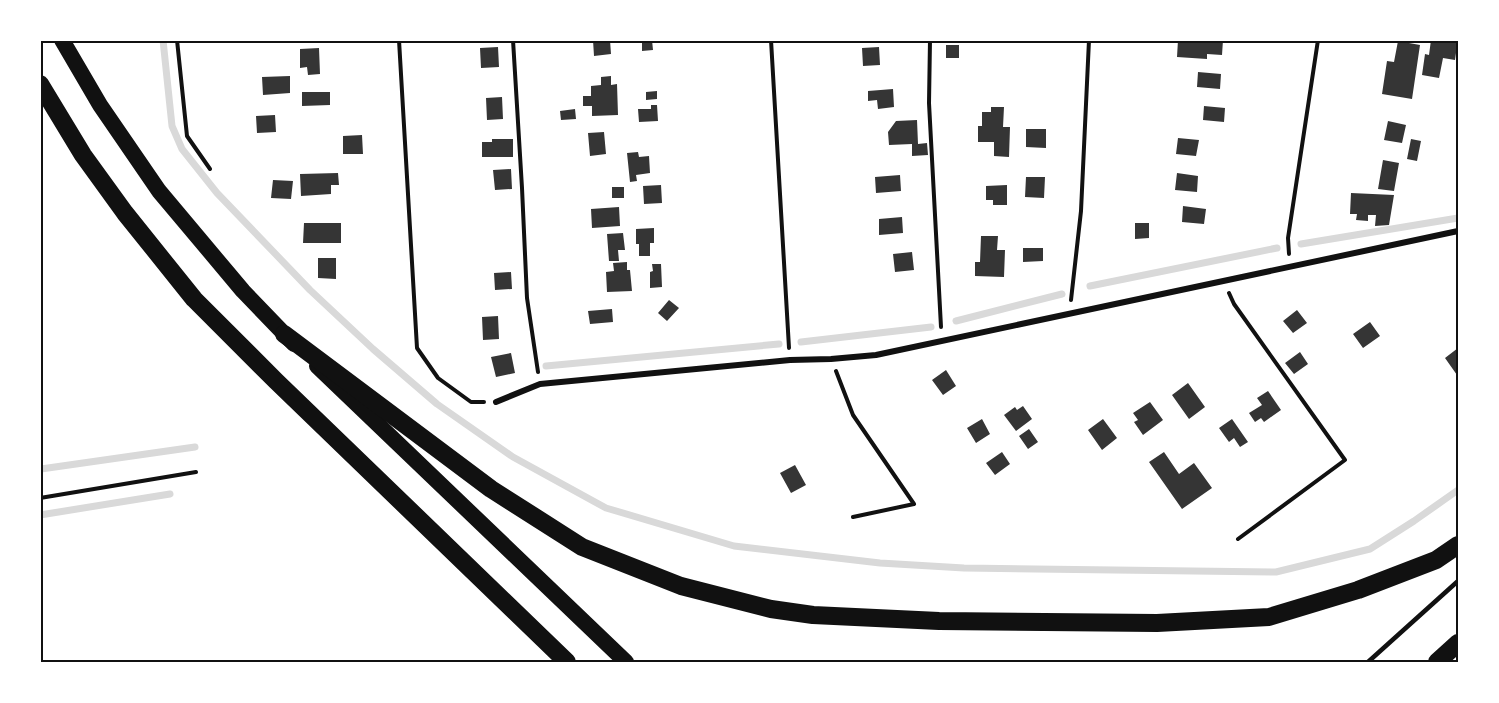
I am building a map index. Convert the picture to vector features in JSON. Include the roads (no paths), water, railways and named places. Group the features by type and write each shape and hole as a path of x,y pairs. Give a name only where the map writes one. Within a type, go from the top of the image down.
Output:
{"highway":[{"path":"62,40 100,105 159,190 243,291 367,416 626,663"},
{"path":"41,85 83,155 125,213 194,299 567,663"},
{"path":"284,334 491,489 582,547 681,586 771,609 813,615 974,621 1157,622 1269,617 1358,590 1436,560 1458,545"},
{"path":"1437,663 1458,643"}],"street":[{"path":"496,402 540,384 790,360 876,355 1458,231"}],"lane":[{"path":"1368,663 1458,580"}],"waterway":[{"path":"163,40 172,126 182,149 217,193 310,290 373,349 437,404 513,457 606,508 734,546 880,563 964,568 1276,572 1370,549 1458,490"},
{"path":"1301,244 1458,218"},
{"path":"1090,286 1277,248"},
{"path":"956,321 1062,294"},
{"path":"801,342 931,327"},
{"path":"546,366 779,344"},
{"path":"41,469 195,447"},
{"path":"40,515 170,494"}]}
